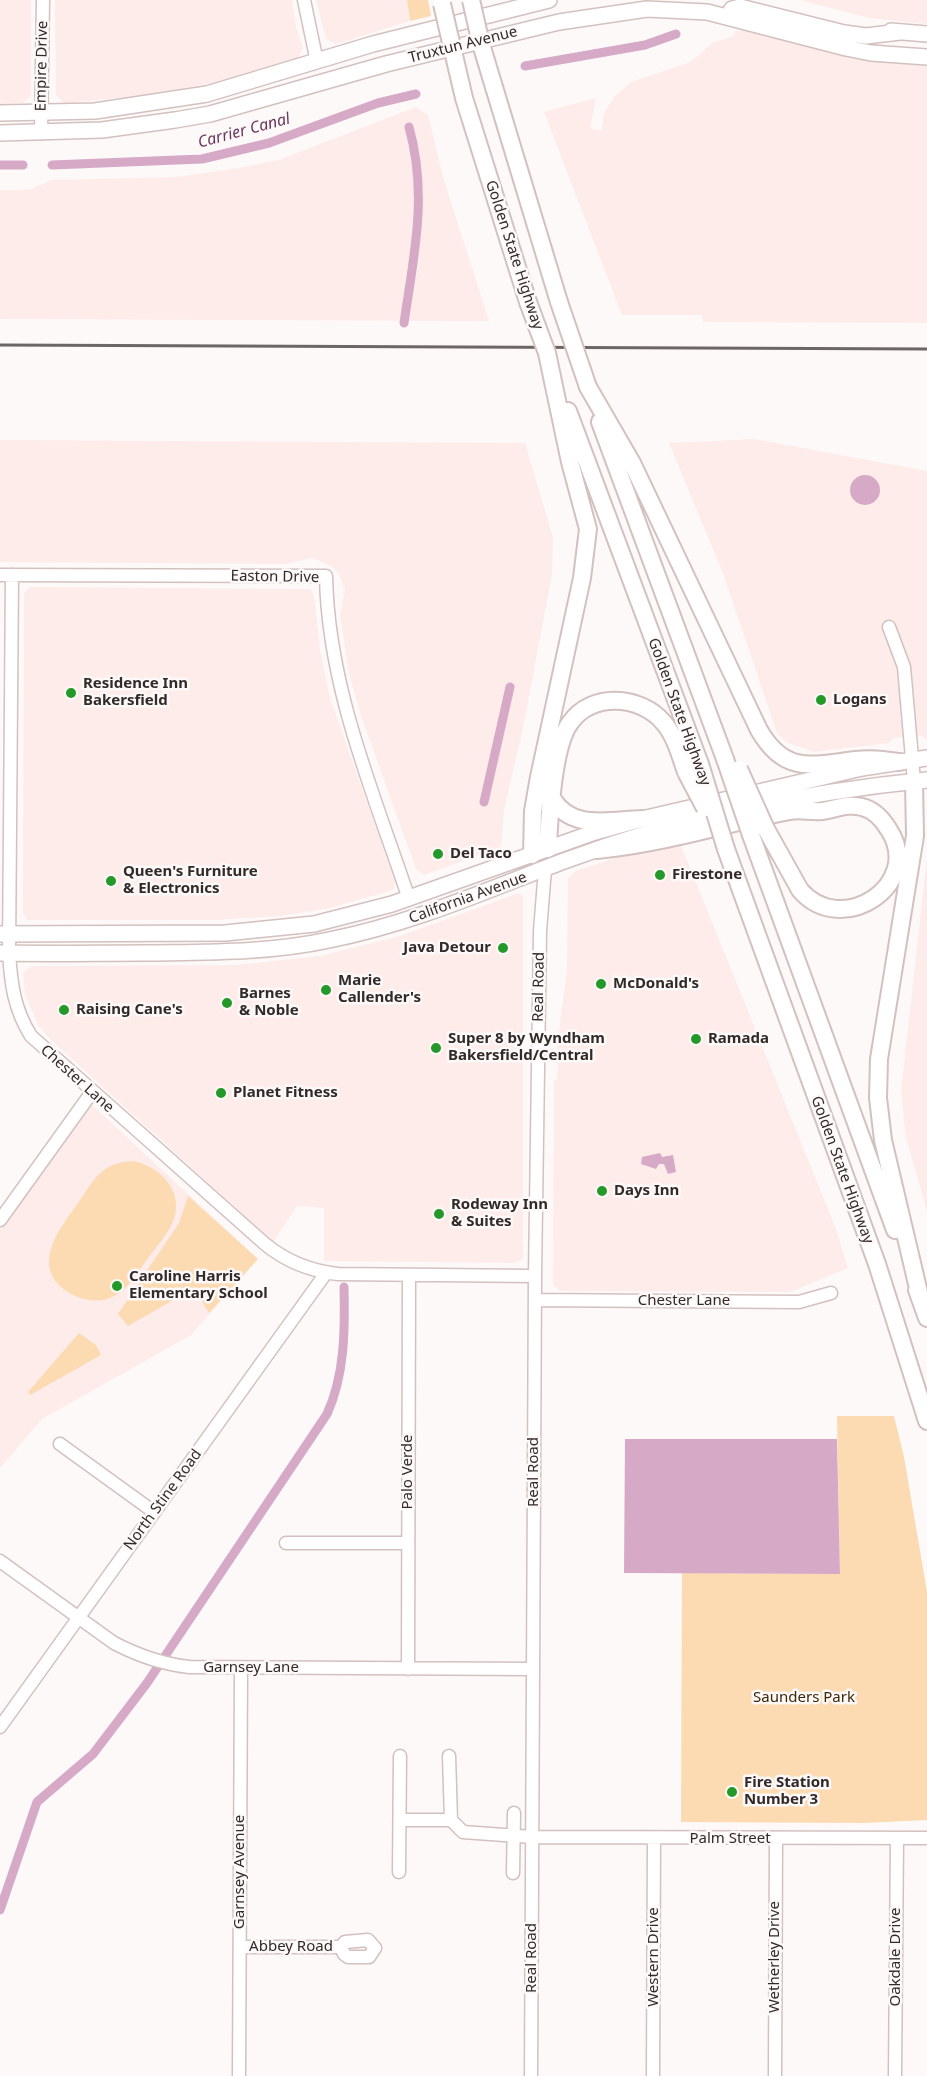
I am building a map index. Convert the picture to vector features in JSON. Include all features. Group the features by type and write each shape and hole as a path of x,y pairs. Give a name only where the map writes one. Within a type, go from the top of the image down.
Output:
{"highway":[{"name":"Golden State Highway","path":"471,0 481,44 559,302 613,463 706,705 759,832 927,1318"},
{"name":"Golden State Highway","path":"441,2 464,98 528,302 547,353 578,462 693,768 726,849 877,1264 927,1421"},
{"path":"588,387 632,463 759,729 772,749 784,758 808,766 870,759 904,761"},
{"path":"532,855 533,811 539,777 586,549 588,529 578,462"},
{"path":"548,849 552,798 559,755 569,723 588,708 609,701 632,702 656,714 693,768"},
{"path":"920,780 915,836 879,1059 878,1098 883,1140 921,1301"},
{"path":"552,798 559,810 576,820 642,819"},
{"path":"597,850 662,841 792,811 824,811 855,806 877,814 892,835 896,868 885,889 859,907 838,909 817,904 807,898 759,832"}],"main road":[{"name":"Truxtun Avenue","path":"0,113 95,111 170,102 246,84 421,31 549,0"},
{"path":"759,0 844,23 927,34"},
{"path":"728,16 732,9 740,7 844,33 866,36 900,32"},
{"name":"Truxtun Avenue","path":"0,133 40,133 133,126 210,114 386,64 559,22 646,9 675,9 728,16 846,48 871,53 927,57"},
{"path":"210,114 236,97 308,74 314,70 316,62"},
{"name":"California Avenue","path":"5,934 258,932 332,920 409,899 548,849 642,819 904,761 927,758"},
{"name":"California Avenue","path":"5,953 185,953 271,949 329,940 410,919 597,850 715,816 880,785 920,780"},
{"path":"792,811 860,795 880,785"},
{"path":"545,869 548,849"},
{"path":"532,855 545,869"},
{"path":"329,940 348,927 402,910 409,899"},
{"path":"271,949 278,940 323,929 332,920"},
{"path":"185,953 189,944 245,940 258,932"}],"street":[{"name":"Empire Drive","path":"40,133 43,0"},
{"path":"304,0 316,62"},
{"name":"Easton Drive","path":"6,575 326,576 328,622 339,683 409,899"},
{"name":"Chester Lane","path":"6,575 5,953 13,994 23,1024 41,1048 271,1249 293,1263 326,1273 535,1276"},
{"path":"889,627 904,667 904,761 920,780"},
{"name":"Real Road","path":"531,2076 535,1276 540,922 545,869"},
{"path":"0,1220 92,1092"},
{"name":"North Stine Road","path":"1,1724 326,1273"},
{"name":"Palo Verde","path":"408,1669 410,1275"},
{"name":"Chester Lane","path":"535,1300 799,1302 831,1293"},
{"path":"60,1444 154,1512"},
{"path":"286,1543 408,1543"},
{"name":"Garnsey Lane","path":"0,1561 114,1643 150,1660 169,1665 241,1668 533,1669"},
{"name":"Garnsey Avenue","path":"239,2076 241,1668"},
{"path":"399,1872 400,1756"},
{"path":"400,1820 451,1820 449,1756"},
{"path":"513,1873 514,1813"},
{"name":"Palm Street","path":"451,1820 463,1832 532,1837 927,1838"},
{"name":"Western Drive","path":"653,2076 654,1838"},
{"name":"Oakdale Drive","path":"895,2076 897,1838"},
{"name":"Wetherley Drive","path":"775,2076 776,1839"},
{"name":"Abbey Road","path":"240,1947 341,1947"}],"shaded area":[{"path":"0,0 31,0 31,95 23,103 0,104"},
{"path":"55,0 292,0 296,27 303,48 298,58 218,82 139,96 64,103 56,95"},
{"path":"316,0 407,0 410,21 336,44 326,39"},
{"path":"800,0 927,0 927,24 870,18"},
{"path":"735,31 751,31 852,58 927,66 927,323 703,322 702,315 622,315 544,112 596,98 590,129 602,130 604,113 615,96 631,82 691,62 712,43 734,36"},
{"path":"416,107 428,115 443,177 489,321 0,319 0,190 28,190 52,180 176,177 239,168 279,160"},
{"path":"754,439 927,471 927,740 920,735 893,738 889,743 814,752 786,742 777,733 723,573 669,443"},
{"path":"0,440 525,443 553,538 552,574 523,728 504,810 501,847 424,875 416,869 361,716 349,673 340,615 345,590 339,574 331,566 312,558 285,564 0,562"},
{"path":"865,475 876,479 880,490 876,501 865,505 854,501 850,490 854,479"},
{"path":"32,587 310,589 314,595 320,651 330,698 395,882 393,890 330,908 280,916 214,920 27,920 23,913 24,595 27,589"},
{"path":"680,843 836,1229 848,1268 791,1292 560,1291 553,1284 554,1081 557,1078 558,1065 555,1062 567,970 568,878 576,871 618,857"},
{"path":"927,858 927,1211 906,1138 901,1090"},
{"path":"519,893 523,896 523,1258 515,1263 324,1261 324,1208 297,1206 273,1242 49,1038 38,1025 25,994 23,973 31,966 236,965 320,956 400,936"},
{"name":"Caroline Harris Elementary School","path":"90,1103 258,1259 191,1335 42,1419 0,1468 0,1229"},
{"path":"660,1153 662,1157 673,1155 676,1172 668,1174 664,1164 659,1164 656,1169 641,1164 642,1157"},
{"path":"625,1439 837,1439 840,1574 624,1573"}],"green space":[{"path":"407,0 428,0 431,16 410,21"},
{"path":"133,1161 153,1169 169,1183 176,1202 176,1213 172,1224 135,1277 122,1291 103,1300 87,1300 73,1295 59,1285 52,1274 49,1262 56,1238 98,1175 113,1165"},
{"path":"188,1196 258,1259 209,1313 194,1288 128,1326 118,1314 179,1223"},
{"path":"79,1333 96,1345 101,1355 30,1395 28,1392"},
{"name":"Saunders Park","path":"837,1416 894,1416 904,1457 927,1592 927,1820 864,1823 681,1822 682,1573 840,1574"}],"waterway":[{"name":"Carrier Canal","path":"525,66 645,45 676,34"},
{"name":"Carrier Canal","path":"52,165 202,159 269,143 378,103 416,94"},
{"path":"404,323 415,249 418,201 415,152 409,127"},
{"name":"Carrier Canal","path":"0,165 23,165"},
{"path":"484,802 510,687"},
{"path":"0,1910 37,1802 93,1754 147,1683 327,1414 341,1368 344,1287"}],"railway":[{"path":"0,345 927,349"}],"place":[{"name":"Residence Inn Bakersfield","path":"71,693"},
{"name":"Logans","path":"821,700"},
{"name":"Del Taco","path":"438,854"},
{"name":"Firestone","path":"660,875"},
{"name":"Queen's Furniture & Electronics","path":"111,881"},
{"name":"Java Detour","path":"503,948"},
{"name":"McDonald's","path":"601,984"},
{"name":"Marie Callender's","path":"326,990"},
{"name":"Barnes & Noble","path":"227,1003"},
{"name":"Raising Cane's","path":"64,1010"},
{"name":"Ramada","path":"696,1039"},
{"name":"Super 8 by Wyndham Bakersfield/Central","path":"436,1048"},
{"name":"Planet Fitness","path":"221,1093"},
{"name":"Days Inn","path":"602,1191"},
{"name":"Rodeway Inn & Suites","path":"439,1214"},
{"name":"Caroline Harris Elementary School","path":"117,1286"},
{"name":"Fire Station Number 3","path":"732,1792"}]}
